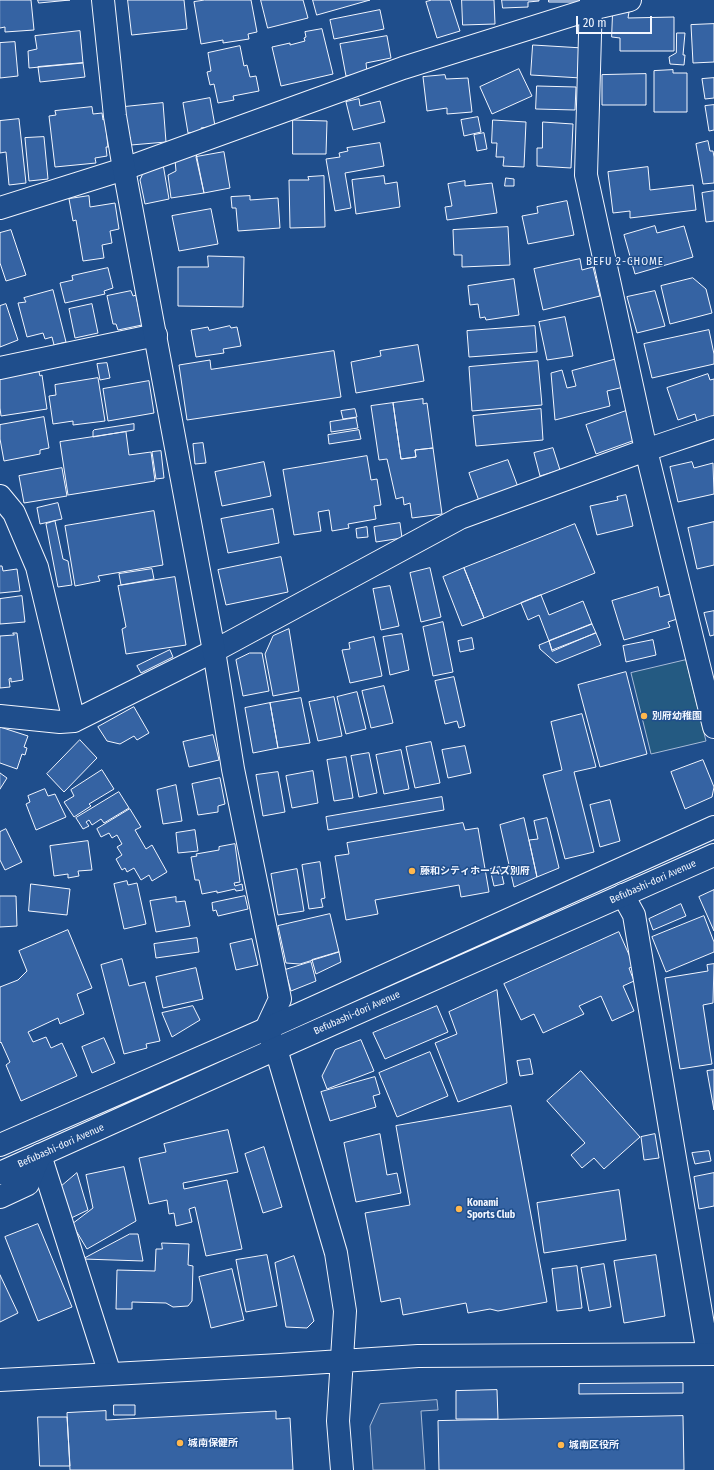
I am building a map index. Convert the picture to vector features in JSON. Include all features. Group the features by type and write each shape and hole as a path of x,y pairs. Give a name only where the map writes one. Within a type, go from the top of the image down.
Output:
{"main road":[{"path":"103,0 115,116 124,169 214,651 233,769 280,1000 266,1029"},
{"path":"0,208 124,169 404,68 591,4 630,0"},
{"path":"591,4 586,175 646,450 714,727"},
{"path":"0,368 156,335"},
{"path":"0,716 60,722 74,721 214,651 460,518 646,450 714,427"},
{"path":"0,496 14,513 37,567 74,721"},
{"path":"0,1145 266,1029 714,827"},
{"name":"Befubashi-dori Avenue","path":"0,1174 276,1049 714,855"},
{"path":"0,1380 418,1356 711,1354 634,915 623,895"},
{"path":"266,1029 276,1049 336,1253 345,1311 338,1421 342,1470"},
{"path":"0,1197 28,1184 40,1155"},
{"path":"40,1155 110,1374"}],"shaded area":[{"path":"686,660 706,741 651,754 631,673"},
{"path":"437,1400 438,1410 421,1411 425,1470 373,1470 370,1426 380,1404"}],"building":[{"path":"0,0 31,0 34,30 5,32 5,27 0,28"},
{"path":"38,0 70,0 39,3"},
{"path":"128,0 184,0 187,29 132,35"},
{"path":"205,0 251,0 257,32 248,34 249,39 223,43 223,40 201,44 194,2"},
{"path":"261,0 303,0 308,18 268,28"},
{"path":"313,0 370,0 317,15"},
{"path":"432,0 450,0 460,31 437,38 426,2"},
{"path":"462,0 494,0 495,24 463,25"},
{"path":"502,0 539,1 528,2 528,7 503,8"},
{"path":"549,0 581,0 581,2 549,2"},
{"path":"380,10 384,29 334,39 330,20"},
{"path":"613,12 629,12 628,18 674,17 674,51 620,51 620,38 612,37"},
{"path":"714,24 714,62 693,63 691,25"},
{"path":"322,29 333,74 281,86 272,47 290,43 290,45 305,41 305,32"},
{"path":"80,31 83,63 29,68 28,51 37,49 35,36"},
{"path":"677,33 685,33 683,55 685,55 684,65 670,64 669,57 676,53"},
{"path":"387,36 391,58 366,63 367,72 346,76 340,44"},
{"path":"15,42 18,76 0,78 0,43"},
{"path":"533,45 583,48 581,78 531,75"},
{"path":"240,46 244,66 247,65 250,77 256,76 259,91 233,96 234,100 218,103 214,84 210,85 207,72 211,71 208,53"},
{"path":"83,63 85,77 40,82 38,67"},
{"path":"519,69 532,96 492,114 480,87"},
{"path":"673,70 673,73 687,73 687,112 654,112 654,71"},
{"path":"646,74 646,105 602,105 602,75"},
{"path":"445,75 446,79 468,78 472,112 447,114 447,108 427,111 423,77"},
{"path":"714,78 714,98 705,99 702,79"},
{"path":"537,86 576,87 575,110 536,109"},
{"path":"210,98 215,126 201,128 202,131 188,133 183,103"},
{"path":"359,99 360,106 380,101 385,122 353,130 346,102"},
{"path":"163,103 166,142 131,145 130,137 127,137 124,107"},
{"path":"714,105 714,130 709,131 705,106"},
{"path":"92,107 93,114 102,113 103,120 105,119 108,147 106,147 107,156 95,158 96,163 55,167 49,116 56,115 55,111"},
{"path":"478,117 481,132 464,136 461,120"},
{"path":"19,119 26,183 9,185 6,152 0,153 0,121"},
{"path":"293,120 327,121 326,154 293,154"},
{"path":"493,120 526,122 524,167 503,166 504,157 496,157 497,143 492,143"},
{"path":"543,122 573,124 571,168 537,166 537,148 542,148"},
{"path":"484,133 487,149 477,151 474,135"},
{"path":"44,137 48,179 29,181 25,138"},
{"path":"708,141 710,151 713,151 714,157 714,183 703,184 696,144"},
{"path":"380,143 384,166 345,173 351,208 335,211 326,159 340,157 339,153 348,151 347,148"},
{"path":"224,152 230,188 204,193 196,157"},
{"path":"196,153 204,193 171,198 168,175 176,171 175,160"},
{"path":"163,164 169,199 145,204 140,180 144,171"},
{"path":"648,167 650,190 693,185 696,210 630,218 630,211 613,213 608,172"},
{"path":"324,176 325,227 290,228 289,180 309,180 308,177"},
{"path":"384,176 385,184 397,182 400,207 356,214 352,180"},
{"path":"506,178 514,179 514,186 505,186"},
{"path":"465,181 465,186 492,183 497,213 447,220 445,207 452,206 448,184"},
{"path":"714,191 714,221 706,222 702,193"},
{"path":"89,196 90,207 115,203 119,229 110,231 112,243 102,245 104,258 83,261 76,220 73,221 69,199"},
{"path":"250,196 250,200 278,198 280,228 238,231 236,208 232,208 231,197"},
{"path":"567,201 574,235 528,244 522,216 538,213 537,207"},
{"path":"211,209 218,244 179,251 172,216"},
{"path":"655,226 657,233 684,226 693,257 635,274 624,235"},
{"path":"508,227 510,265 462,267 462,255 454,255 453,230"},
{"path":"11,230 26,275 6,281 0,263 0,233"},
{"path":"208,256 244,257 243,307 178,306 178,267 208,267"},
{"path":"580,259 582,270 593,267 600,296 543,310 534,269"},
{"path":"108,268 113,288 104,291 105,294 65,303 60,283 73,280 72,276"},
{"path":"693,278 706,289 712,313 670,324 661,286"},
{"path":"514,279 519,315 486,320 485,317 480,318 478,304 470,305 468,286"},
{"path":"53,290 66,342 54,345 52,337 45,339 43,333 27,337 18,303 26,302 24,298"},
{"path":"131,291 133,296 136,295 142,325 118,330 116,324 113,324 107,296"},
{"path":"655,291 665,326 637,333 627,297"},
{"path":"6,304 18,340 0,347 0,306"},
{"path":"92,304 98,333 75,338 69,309"},
{"path":"565,317 573,356 547,360 539,322"},
{"path":"230,326 231,328 237,327 241,346 223,349 224,353 196,357 191,330 208,327 209,330"},
{"path":"535,326 537,352 469,357 467,331"},
{"path":"709,330 714,354 714,364 652,378 644,344"},
{"path":"418,345 424,381 356,393 351,362 381,356 380,351"},
{"path":"334,351 341,397 187,420 179,365 210,360 211,369"},
{"path":"617,359 624,387 607,391 610,406 555,420 551,373 562,370 567,388 576,386 572,371"},
{"path":"538,361 542,405 472,411 469,367"},
{"path":"107,363 110,378 100,380 97,364"},
{"path":"39,372 40,376 42,375 47,409 1,416 0,378"},
{"path":"708,374 710,380 714,379 714,418 711,419 710,417 697,421 695,414 678,420 667,388"},
{"path":"98,378 105,421 73,425 73,421 53,424 49,396 56,395 55,385"},
{"path":"149,381 154,413 108,421 103,389"},
{"path":"423,399 423,404 427,403 433,448 415,450 416,457 401,459 393,403"},
{"path":"393,403 401,459 416,457 415,450 433,448 442,514 412,518 410,503 404,505 403,497 396,499 387,459 379,460 371,406"},
{"path":"355,409 357,417 343,419 341,411"},
{"path":"541,409 543,440 476,446 473,416"},
{"path":"626,411 635,440 596,454 586,425"},
{"path":"44,417 49,448 40,450 40,454 4,461 0,439 0,425"},
{"path":"356,418 358,428 331,432 330,422"},
{"path":"134,424 134,430 93,437 94,430"},
{"path":"359,430 361,439 329,444 328,435"},
{"path":"126,432 129,455 151,452 155,481 68,495 60,442"},
{"path":"203,443 206,463 195,464 193,444"},
{"path":"553,448 560,470 540,476 534,453"},
{"path":"161,451 164,478 156,479 152,452"},
{"path":"367,456 371,480 377,479 381,505 374,506 376,519 348,524 349,528 332,531 329,510 318,512 321,531 294,535 283,470"},
{"path":"508,460 518,487 479,501 469,473"},
{"path":"264,462 271,496 222,506 215,472"},
{"path":"692,462 694,468 713,463 714,494 678,502 670,467"},
{"path":"62,468 67,496 24,503 19,476"},
{"path":"626,495 633,526 597,535 590,506 618,500 617,497"},
{"path":"58,503 62,519 40,524 37,508"},
{"path":"273,509 279,543 228,553 221,519"},
{"path":"154,511 163,565 98,576 100,581 75,586 65,526"},
{"path":"55,521 63,559 68,561 72,585 58,587 46,524"},
{"path":"714,522 714,565 697,569 688,528"},
{"path":"400,523 402,538 376,542 374,527"},
{"path":"575,524 595,573 484,618 464,568"},
{"path":"367,527 368,537 357,538 356,529"},
{"path":"281,557 288,592 226,605 218,570"},
{"path":"0,566 2,566 3,571 17,569 20,591 0,593"},
{"path":"430,568 441,617 421,622 410,573"},
{"path":"464,568 484,618 462,626 443,577"},
{"path":"152,569 154,579 121,585 119,574"},
{"path":"175,577 186,645 126,654 122,629 126,627 118,586"},
{"path":"390,586 399,626 381,630 373,589"},
{"path":"658,587 660,597 670,594 677,619 668,622 670,627 624,640 612,601"},
{"path":"541,595 549,615 583,601 592,624 549,641 539,615 528,620 521,603"},
{"path":"22,596 25,622 0,624 0,599"},
{"path":"714,611 714,635 710,636 704,613"},
{"path":"443,622 453,672 433,676 423,627"},
{"path":"592,624 596,633 552,650 549,641"},
{"path":"289,629 299,691 273,696 265,654 273,636"},
{"path":"13,633 17,633 23,680 11,682 11,678 9,679 10,687 0,688 0,636 14,635"},
{"path":"596,633 601,645 556,663 540,649 539,645 549,641 552,651"},
{"path":"402,634 409,670 390,675 383,637"},
{"path":"374,637 382,676 350,683 342,650 350,649 349,643"},
{"path":"472,638 474,649 460,652 458,641"},
{"path":"653,640 656,655 626,662 623,646"},
{"path":"170,650 173,657 141,673 137,666"},
{"path":"250,653 262,653 269,691 243,696 236,660"},
{"path":"626,672 647,754 600,767 578,685"},
{"path":"454,677 465,726 459,728 457,721 445,724 435,681"},
{"path":"384,686 393,723 371,728 362,691"},
{"path":"357,692 366,729 346,734 337,697"},
{"path":"334,697 342,736 318,741 309,702"},
{"path":"301,698 310,743 278,748 270,703"},
{"path":"270,703 278,748 253,753 245,708"},
{"path":"134,707 149,733 137,740 134,736 120,744 107,741 98,727"},
{"path":"582,714 596,767 574,772 594,852 565,859 543,775 562,770 551,722"},
{"path":"0,727 28,736 24,747 27,748 25,755 22,754 17,769 0,763"},
{"path":"213,735 219,760 189,767 183,742"},
{"path":"80,740 97,758 64,792 47,774"},
{"path":"431,742 440,783 415,788 406,747"},
{"path":"465,746 471,773 448,778 442,750"},
{"path":"401,750 409,789 384,794 376,755"},
{"path":"369,753 377,793 359,797 351,756"},
{"path":"346,757 353,798 334,801 327,760"},
{"path":"703,760 714,787 712,797 685,809 671,772"},
{"path":"102,770 114,789 89,804 91,806 74,817 64,802 74,796 71,790"},
{"path":"313,771 318,803 292,808 286,776"},
{"path":"278,772 285,812 263,816 256,775"},
{"path":"0,773 7,778 0,789"},
{"path":"220,778 225,804 218,806 218,812 198,815 192,784"},
{"path":"176,785 182,821 163,824 157,790"},
{"path":"45,789 48,796 55,794 66,817 36,830 26,804 30,802 28,796"},
{"path":"119,792 129,808 104,823 101,819 92,825 89,820 86,822 89,826 83,829 76,818"},
{"path":"442,797 444,810 328,830 326,817"},
{"path":"610,800 620,841 600,847 590,805"},
{"path":"130,809 141,827 135,830 146,849 152,845 167,872 152,881 149,875 141,880 134,868 127,872 125,868 122,870 116,859 122,855 117,847 122,844 117,835 112,838 109,833 101,837 97,829"},
{"path":"524,818 537,877 514,887 500,825"},
{"path":"547,818 559,868 537,877 529,840 538,839 534,821"},
{"name":"藤和シティホームズ別府","path":"463,823 465,830 478,828 489,892 461,897 459,885 375,900 378,914 346,920 335,856 349,854 347,843"},
{"path":"6,829 22,862 5,870 0,860 0,832"},
{"path":"195,830 198,851 178,853 176,833"},
{"path":"88,841 92,870 78,871 79,876 68,878 68,874 54,876 50,846"},
{"path":"235,844 240,882 234,883 235,886 242,884 243,890 236,891 235,889 217,893 217,891 202,894 199,880 195,880 191,857 197,856 196,854 219,850 219,847"},
{"path":"320,862 325,898 321,899 323,907 309,909 302,865"},
{"path":"500,867 504,884 494,886 490,869"},
{"path":"297,869 304,911 278,915 271,874"},
{"path":"127,881 128,885 137,883 146,924 124,929 114,884"},
{"path":"31,884 70,889 67,915 29,911"},
{"path":"714,890 714,931 699,897"},
{"path":"0,896 16,896 17,926 0,927"},
{"path":"245,896 248,909 218,916 216,910 213,911 212,903"},
{"path":"176,897 176,902 185,901 190,926 156,932 150,901"},
{"path":"681,904 686,916 653,930 649,919"},
{"path":"330,914 339,952 300,964 286,963 278,926"},
{"path":"704,916 714,942 714,952 666,972 652,937"},
{"path":"68,930 92,988 77,994 84,1014 60,1024 58,1018 28,1032 33,1042 46,1037 51,1048 62,1043 77,1076 21,1101 6,1065 10,1062 1,1042 0,1043 0,987 18,980 27,971 19,951"},
{"path":"619,932 634,966 629,968 634,981 623,986 634,1011 612,1021 601,996 579,1006 584,1014 543,1033 534,1014 521,1020 504,984"},
{"path":"197,938 199,952 156,958 154,944"},
{"path":"252,939 258,965 236,970 230,944"},
{"path":"339,952 341,962 316,974 312,960"},
{"path":"122,959 129,986 145,982 160,1041 146,1044 147,1048 124,1054 101,965"},
{"path":"311,962 316,981 291,991 285,970"},
{"path":"714,964 713,1003 703,1005 712,1064 680,1069 665,978 708,971 707,965"},
{"path":"196,968 203,999 163,1008 156,977"},
{"path":"497,990 507,1083 458,1102 435,1043 457,1034 449,1012"},
{"path":"193,1006 200,1020 172,1037 162,1013"},
{"path":"437,1006 448,1032 385,1059 373,1033"},
{"path":"104,1038 115,1063 92,1073 82,1047"},
{"path":"361,1040 374,1071 327,1089 322,1076 335,1050"},
{"path":"430,1052 448,1096 397,1117 379,1073"},
{"path":"530,1059 533,1074 520,1076 517,1061"},
{"path":"714,1070 714,1110 707,1071"},
{"path":"581,1071 640,1137 604,1169 594,1158 582,1168 571,1155 585,1143 547,1101"},
{"path":"375,1077 380,1094 373,1096 376,1107 330,1121 321,1092"},
{"name":"Konami Sports Club","path":"511,1106 547,1302 498,1311 490,1309 468,1313 466,1303 403,1315 400,1298 381,1302 365,1213 410,1205 396,1126"},
{"path":"228,1130 238,1172 183,1183 184,1189 227,1180 242,1249 206,1256 195,1207 189,1209 192,1222 176,1226 174,1213 169,1214 167,1200 149,1204 139,1158 166,1152 164,1144"},
{"path":"380,1134 387,1175 397,1173 401,1193 356,1202 344,1143"},
{"path":"655,1134 659,1158 644,1160 641,1137"},
{"path":"264,1147 282,1207 263,1213 245,1154"},
{"path":"709,1151 711,1161 695,1164 692,1153"},
{"path":"124,1167 136,1221 87,1249 72,1224 93,1208 86,1175"},
{"path":"77,1173 88,1210 67,1220 57,1190"},
{"path":"714,1173 714,1206 699,1209 694,1177"},
{"path":"619,1190 626,1240 544,1253 537,1203"},
{"path":"38,1224 72,1307 38,1321 5,1237"},
{"path":"130,1234 138,1234 143,1261 83,1259"},
{"path":"162,1243 189,1244 188,1265 193,1266 192,1301 188,1306 173,1307 166,1303 132,1302 132,1309 116,1309 117,1270 155,1271 156,1249 162,1249"},
{"path":"267,1255 277,1306 246,1312 236,1260"},
{"path":"656,1255 665,1316 624,1323 614,1261"},
{"path":"294,1256 314,1321 307,1328 286,1327 275,1263"},
{"path":"604,1264 611,1307 589,1311 581,1268"},
{"path":"577,1266 582,1308 557,1311 552,1269"},
{"path":"232,1269 244,1320 211,1328 199,1277"},
{"path":"0,1275 18,1313 0,1322"},
{"path":"683,1383 683,1393 579,1394 579,1384"},
{"path":"497,1390 498,1419 456,1419 456,1391"},
{"path":"114,1405 135,1405 135,1415 114,1415"},
{"name":"城南保健所","path":"106,1411 106,1420 276,1411 276,1419 290,1418 293,1470 70,1470 67,1413"},
{"name":"城南区役所","path":"683,1416 684,1470 439,1470 438,1421"},
{"path":"38,1417 67,1417 70,1466 40,1466"}],"place":[{"name":"別府幼稚園","path":"644,716"},
{"name":"藤和シティホームズ別府","path":"412,871"},
{"name":"Konami Sports Club","path":"459,1209"},
{"name":"城南保健所","path":"180,1443"},
{"name":"城南区役所","path":"561,1445"}],"district":[{"name":"BEFU 2-CHOME","path":"625,262"}]}
